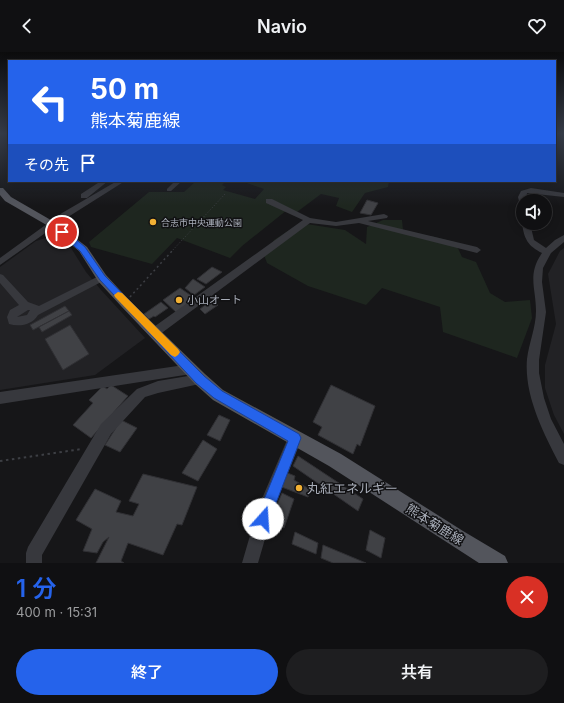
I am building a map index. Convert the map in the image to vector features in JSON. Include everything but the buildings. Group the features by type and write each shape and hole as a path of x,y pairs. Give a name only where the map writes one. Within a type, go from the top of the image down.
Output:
{"main road":[{"name":"熊本菊鹿線","path":"0,190 8,199 53,225 83,249 102,278 125,303 218,394 335,460 456,538 498,563"}],"street":[{"path":"79,206 85,194 101,182"},
{"path":"0,262 79,206 120,182"},
{"path":"169,190 178,182"},
{"path":"524,194 524,191 531,190 564,195"},
{"path":"269,201 308,220 329,224 384,216"},
{"path":"155,332 308,220"},
{"path":"356,220 477,250"},
{"path":"403,231 406,222"},
{"path":"527,230 528,239 532,244 546,251"},
{"path":"564,238 546,251 538,272 537,281 541,307 533,360 538,398 552,436 564,458"},
{"path":"0,277 30,309 102,278"},
{"path":"0,398 92,383 196,374"},
{"path":"34,563 34,552 106,429 141,393 196,374"},
{"path":"250,563 266,508 295,438"}],"path":[{"path":"125,303 225,194"},
{"path":"0,461 95,448"}],"shaded area":[{"path":"195,182 225,182 222,185 226,187 223,190 255,199 264,189 244,182 389,182 388,187 365,193 352,212 336,206 339,198 321,194 297,212 287,210 242,246 230,258 177,238 152,264 91,247 89,242 149,192 184,192"},
{"path":"383,220 402,220 403,230 410,235 431,236 455,242 462,257 476,262 490,293 505,302 530,300 532,318 517,358 443,332 440,307 382,288 366,305 308,286 267,263 264,255 274,240 300,223 345,230 366,244 367,227"},
{"path":"52,236 71,248 86,272 145,338 95,375 0,390 0,267 36,241"},
{"path":"564,248 564,434 554,415 545,388 545,365 556,324 548,274 560,251"}],"slow traffic":[{"path":"118,295 175,352"}],"place":[{"name":"合志市中央運動公園","path":"153,222"},
{"name":"小山オート","path":"179,300"},
{"name":"丸紅エネルギー","path":"299,488"}],"route":[{"path":"62,232 83,249 102,278 125,303 191,368 200,379 218,394 295,438 266,508 263,519"}]}
